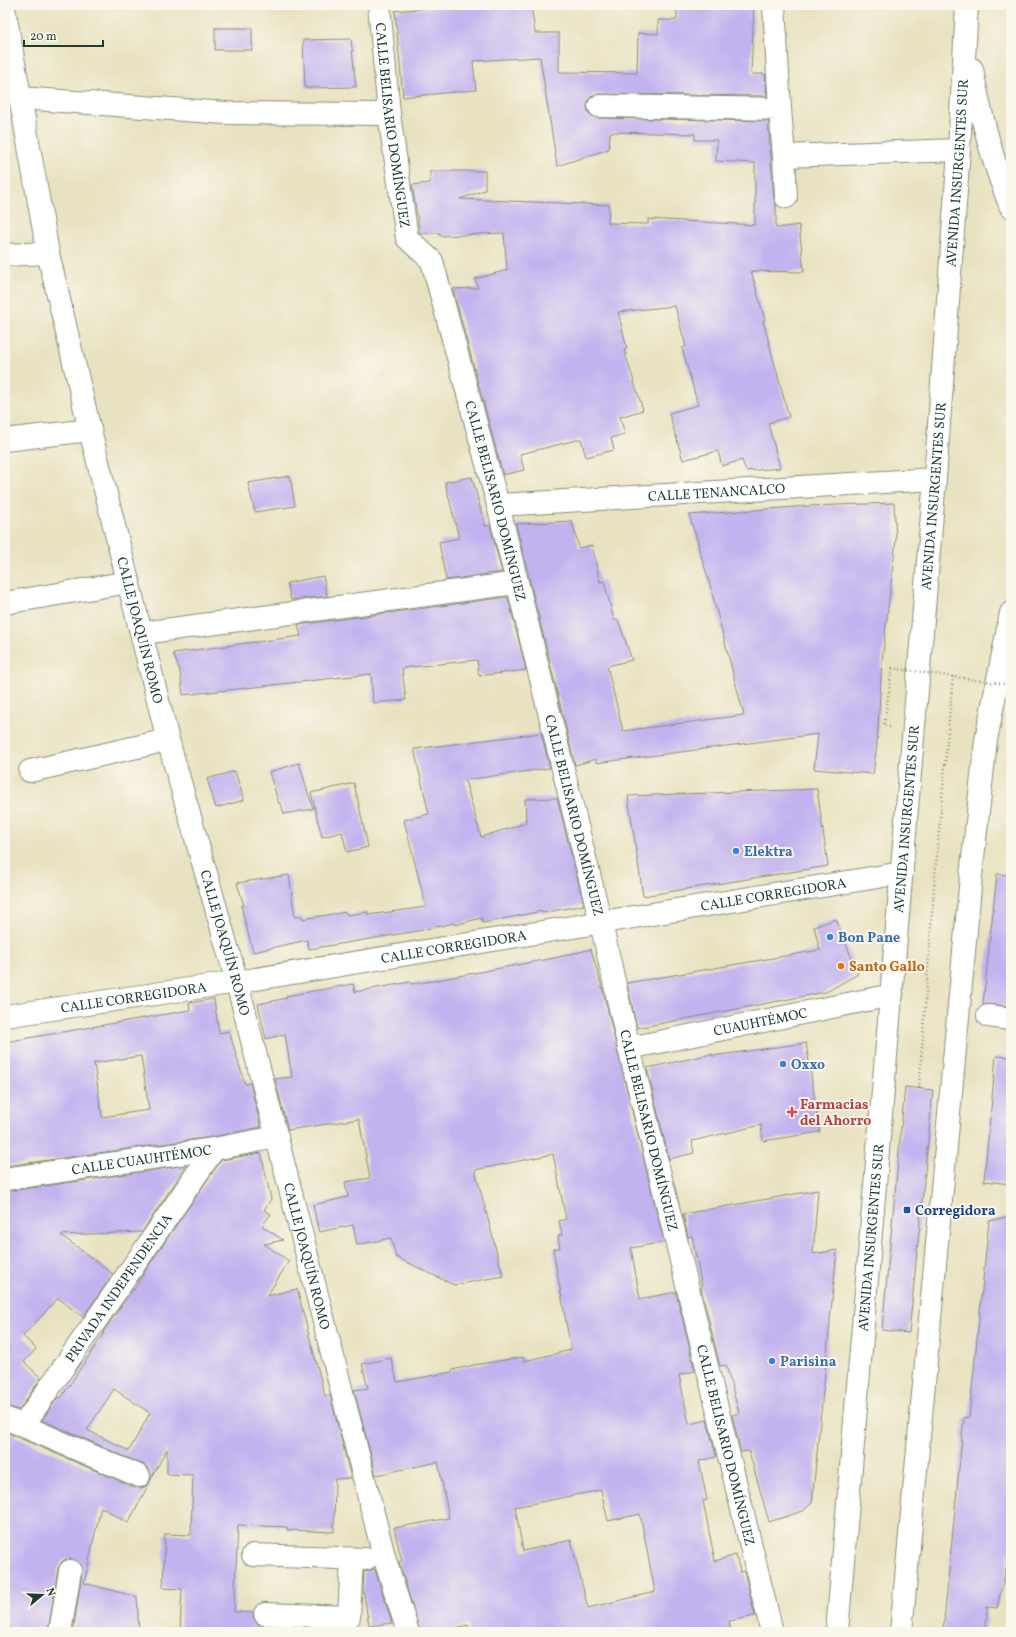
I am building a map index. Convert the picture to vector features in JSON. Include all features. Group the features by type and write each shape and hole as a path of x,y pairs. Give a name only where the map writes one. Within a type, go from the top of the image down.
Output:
{"street":[{"name":"CALLE BELISARIO DOMÍNGUEZ","path":"379,5 389,114 407,238 432,261 498,505 601,923 629,1048 772,1632"},
{"path":"774,5 786,197"},
{"name":"AVENIDA INSURGENTES SUR","path":"837,1632 892,995 934,479 959,150 967,5"},
{"name":"CALLE JOAQUÍN ROMO","path":"5,13 48,253 90,430 168,740 237,982 385,1560 408,1632"},
{"path":"965,31 979,108 989,147 998,178 1011,207"},
{"path":"20,98 226,113 389,114"},
{"path":"599,106 780,109"},
{"path":"784,156 959,150"},
{"path":"5,255 48,253"},
{"path":"5,440 90,430"},
{"name":"CALLE TENANCALCO","path":"498,505 934,479"},
{"path":"5,603 129,582"},
{"path":"142,633 517,583"},
{"path":"901,1632 971,876 986,740 1011,613"},
{"path":"30,771 168,740"},
{"name":"CALLE CORREGIDORA","path":"5,1016 237,982 902,874"},
{"name":"CUAUHTÉMOC","path":"629,1048 892,995"},
{"path":"988,1016 1011,1019"},
{"name":"CALLE CUAUHTÉMOC","path":"5,1179 214,1149 277,1137"},
{"name":"PRIVADA INDEPENDENCIA","path":"139,1476 14,1422 214,1149"},
{"path":"253,1555 385,1560"},
{"path":"265,1614 349,1617 352,1559"},
{"path":"60,1632 70,1571"}],"path":[{"path":"884,726 892,668 1011,685"},
{"path":"919,1088 934,887 953,676"}],"building":[{"path":"465,5 531,5 535,33 559,33 559,72 637,73 638,33 658,34 658,20 677,20 677,5 754,5 751,74 765,74 767,96 599,94 593,95 589,99 587,106 588,112 592,116 599,118 768,121 774,198 776,204 776,228 799,225 804,272 751,271 765,320 763,321 789,417 768,423 780,468 746,471 742,460 722,466 718,451 683,460 669,413 698,405 682,348 686,347 675,306 618,312 627,349 624,350 643,410 620,417 625,434 611,438 614,450 586,457 581,439 520,454 524,470 503,475 453,289 478,288 475,279 507,270 504,233 440,236 440,233 420,233 412,185 430,183 430,171 485,171 485,190 460,199 609,205 608,223 648,224 648,219 755,225 755,163 716,161 717,140 695,140 695,134 613,132 610,133 609,149 557,166 540,57 473,61 476,90 403,97 395,11"},
{"path":"215,28 252,28 252,50 215,50"},
{"path":"351,39 356,87 305,88 303,40"},
{"path":"290,476 295,506 255,512 248,483"},
{"path":"472,477 485,526 490,526 502,572 446,580 439,542 459,538 445,482"},
{"path":"894,503 896,539 882,661 877,744 873,774 814,769 818,734 596,763 596,759 575,765 516,524 572,521 579,548 592,545 600,582 604,581 614,620 618,620 632,660 607,666 623,731 744,715 708,578 689,515 808,506"},
{"path":"323,576 327,596 291,600 287,583"},
{"path":"508,597 526,670 479,676 477,660 403,668 406,700 373,703 371,674 183,695 180,672 173,653 301,636 298,625"},
{"path":"541,733 550,768 465,780 481,837 526,823 525,799 557,798 584,905 542,913 542,911 483,923 481,918 455,925 454,923 418,931 309,949 307,940 253,952 241,906 244,906 237,883 289,875 295,917 302,916 302,919 346,912 347,915 368,912 368,915 426,907 404,820 429,814 414,749"},
{"path":"299,763 313,809 284,814 281,803 279,804 269,772"},
{"path":"235,771 244,800 216,808 207,779"},
{"path":"354,783 368,847 347,852 342,832 322,837 311,793"},
{"path":"817,789 828,866 643,896 628,796"},
{"path":"997,874 1011,875 1011,1006 983,1004"},
{"path":"836,919 858,974 826,992 637,1028 627,983 820,950 814,927"},
{"path":"591,949 602,987 664,1242 631,1248 640,1299 676,1292 695,1371 679,1375 689,1424 707,1420 716,1457 699,1461 707,1500 703,1501 715,1561 736,1555 740,1572 744,1571 755,1616 729,1621 731,1632 469,1632 468,1625 437,1632 420,1632 399,1562 402,1561 394,1528 449,1518 438,1462 376,1475 354,1390 368,1388 362,1364 391,1358 397,1382 452,1372 452,1370 474,1365 523,1357 524,1361 571,1350 553,1249 560,1248 558,1236 562,1235 559,1221 566,1219 553,1154 475,1170 503,1276 454,1285 396,1257 391,1238 357,1245 353,1225 319,1232 313,1205 348,1197 345,1182 370,1178 359,1119 288,1130 275,1079 292,1077 285,1034 266,1039 258,1004 287,998 286,996 353,984 355,992 410,982 411,984 432,981 559,957","holes":["601,1490 608,1521 640,1514 655,1592 588,1608 571,1540 523,1551 515,1507"]},
{"path":"214,999 219,1033 229,1031 245,1084 250,1083 261,1127 212,1137 6,1166 5,1042 190,1010 189,1003","holes":["141,1056 149,1110 102,1117 94,1063"]},
{"path":"806,1043 820,1132 763,1141 761,1125 692,1141 694,1153 669,1159 647,1068 712,1054 712,1056"},
{"path":"996,1056 1011,1057 1011,1184 984,1181"},
{"path":"905,1087 933,1090 909,1333 882,1330"},
{"path":"261,1153 271,1199 264,1210 271,1214 262,1226 283,1240 264,1244 289,1261 267,1296 297,1289 325,1396 330,1395 351,1478 335,1479 334,1532 287,1530 287,1527 238,1525 234,1612 253,1613 254,1619 258,1624 281,1627 281,1632 180,1632 182,1589 163,1588 165,1534 191,1535 193,1475 167,1474 167,1449 150,1481 151,1475 149,1469 144,1465 42,1420 59,1396 61,1398 104,1333 103,1332 133,1289 134,1290 145,1271 221,1160","holes":["114,1389 150,1413 129,1451 87,1430"]},
{"path":"187,1165 142,1232 61,1235 113,1274 83,1317 58,1298 23,1336 36,1349 24,1362 41,1378 19,1410 5,1406 5,1192"},
{"path":"818,1190 813,1254 837,1250 812,1503 803,1511 769,1522 749,1451 741,1452 732,1415 739,1413 726,1365 720,1366 701,1288 692,1236 688,1237 683,1214"},
{"path":"1011,1216 1011,1547 997,1608 987,1607 986,1632 943,1632 964,1417 969,1418 989,1221"},
{"path":"5,1432 134,1487 141,1488 150,1482 128,1523 101,1507 84,1583 137,1597 139,1632 73,1632 82,1566 72,1559 65,1559 58,1569 48,1632 5,1632"},
{"path":"375,1569 392,1623 369,1626 363,1588 364,1572"}],"place":[{"name":"Elektra","path":"736,851"},
{"name":"Bon Pane","path":"830,937"},
{"name":"Santo Gallo","path":"841,966"},
{"name":"Oxxo","path":"783,1064"},
{"name":"Farmacias del Ahorro","path":"792,1112"},
{"name":"Corregidora","path":"907,1210"},
{"name":"Parisina","path":"772,1361"}]}
